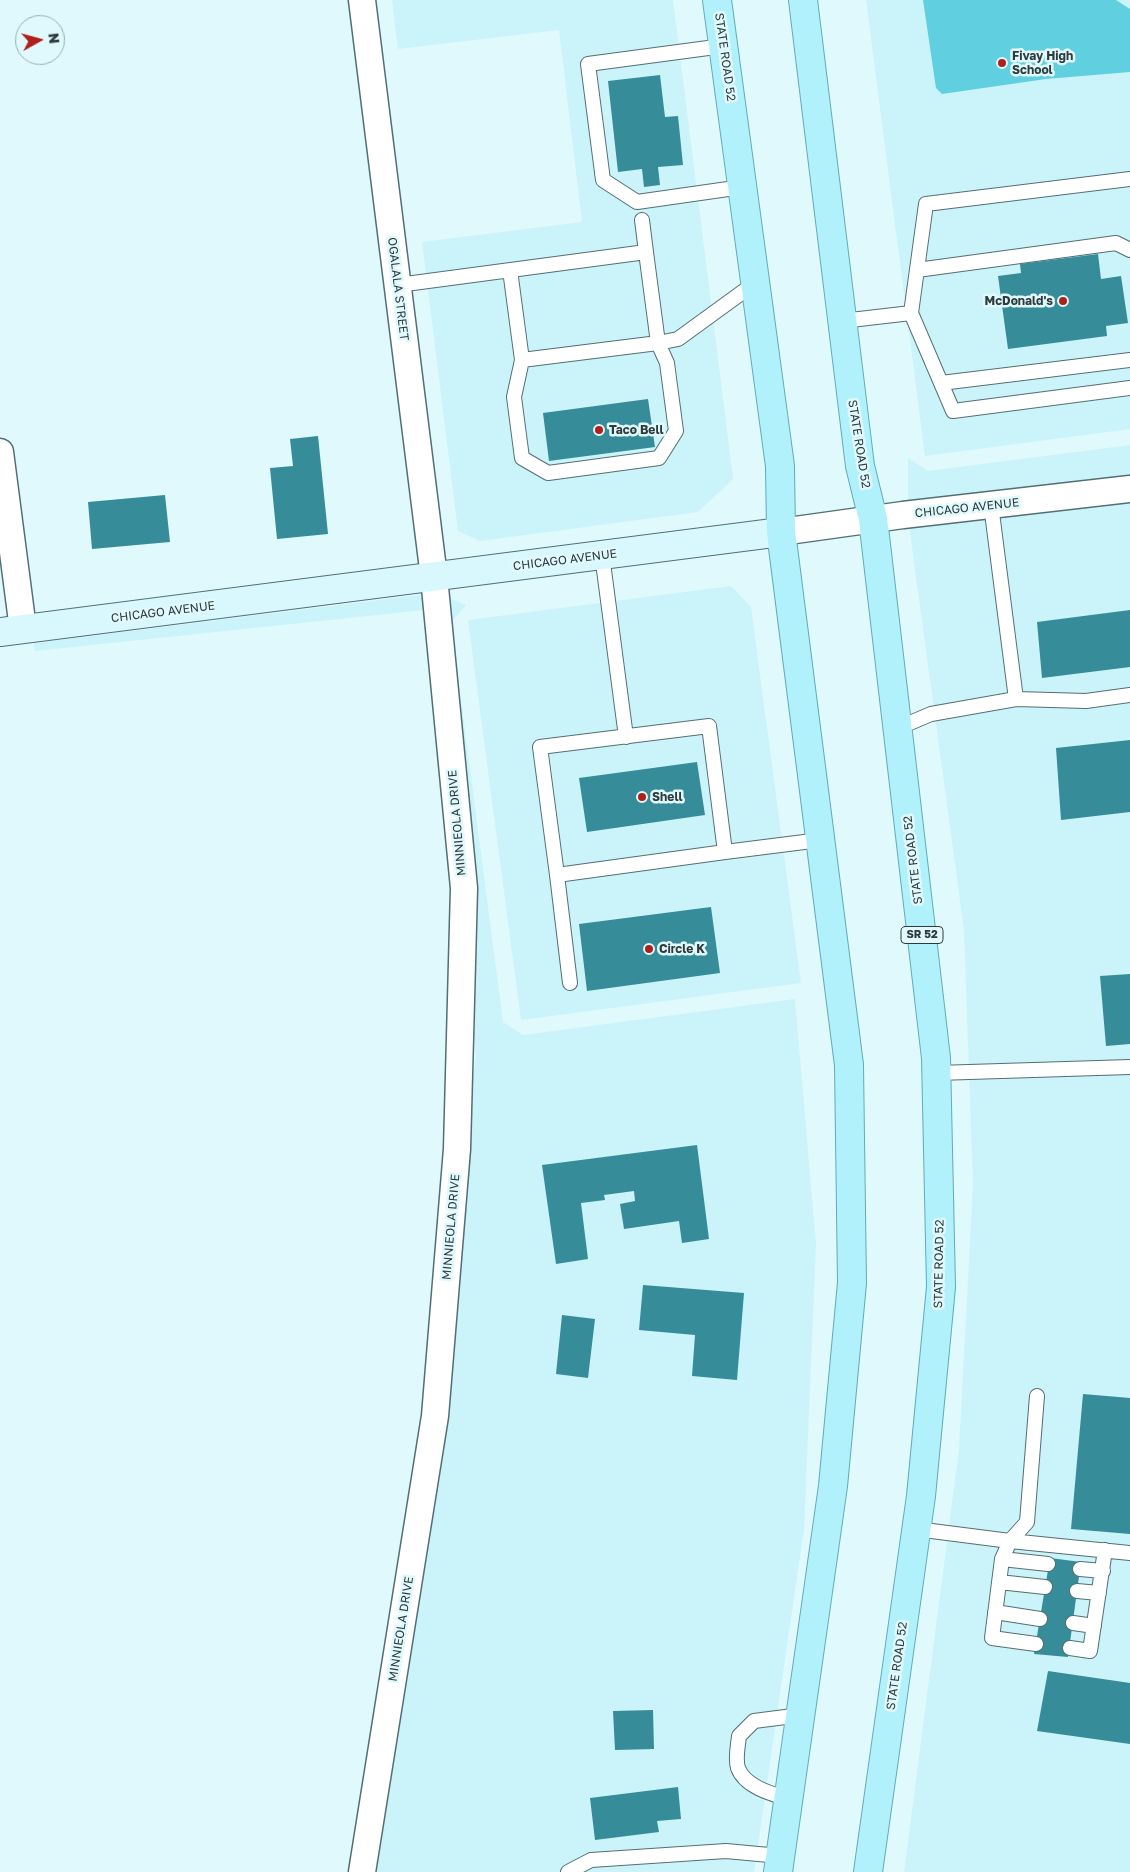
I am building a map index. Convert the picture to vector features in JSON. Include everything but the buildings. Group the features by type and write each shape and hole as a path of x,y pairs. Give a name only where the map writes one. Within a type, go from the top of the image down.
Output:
{"main road":[{"name":"STATE ROAD 52","path":"717,0 780,466 781,532 848,1065 852,1284 833,1486 779,1864"},
{"name":"STATE ROAD 52","path":"803,0 860,466 873,519 937,1073 941,1287 916,1529 868,1872"}],"street":[{"name":"OGALALA STREET","path":"362,0 434,577"},
{"path":"0,452 11,631"},
{"name":"CHICAGO AVENUE","path":"11,631 602,556 873,519 1130,489"},
{"name":"MINNIEOLA DRIVE","path":"362,1872 435,1416 457,1149 464,888 434,577"}],"lane":[{"path":"724,46 588,64 600,160 603,180 637,202 742,187"},
{"path":"1130,179 926,204 911,313 953,411 1130,388"},
{"path":"510,270 522,360 514,397 522,458 548,474 660,458 676,431 667,363 658,343 642,220"},
{"path":"917,270 1116,243 1130,250"},
{"path":"398,285 646,252"},
{"path":"522,360 678,339 755,283"},
{"path":"842,321 911,313"},
{"path":"941,383 1130,360"},
{"path":"991,505 1016,700"},
{"path":"602,556 626,737"},
{"path":"898,728 931,714 1016,700 1086,702 1130,696"},
{"path":"570,983 540,747 709,726 725,852"},
{"path":"557,874 820,840"},
{"path":"937,1073 1130,1067"},
{"path":"1036,1644 992,1638 1002,1559 1010,1541 1027,1522 1037,1396"},
{"path":"916,1529 1130,1553"},
{"path":"1070,1648 1090,1651 1106,1550"},
{"path":"1002,1559 1048,1564"},
{"path":"1080,1568 1102,1571"},
{"path":"999,1582 1045,1587"},
{"path":"1077,1591 1099,1593"},
{"path":"995,1612 1040,1619"},
{"path":"1073,1623 1094,1626"},
{"path":"789,1799 769,1793 743,1776 738,1768 739,1736 754,1721 801,1715"},
{"path":"568,1872 591,1860 726,1851 779,1864"}],"shaded area":[{"path":"392,0 673,0 733,479 698,512 480,541 458,531 422,242 582,222 559,30 398,49"},
{"path":"866,0 1130,0 1130,429 925,456"},
{"path":"1130,445 1130,1872 904,1872 959,1449 973,1185 964,930 908,518 908,458 928,471"},
{"path":"731,586 751,607 801,983 521,1020 468,620"},
{"path":"436,593 466,605 451,623 503,1022 523,1035 795,999 816,1245 804,1529 754,1872 368,1872 476,1055 434,609 35,651 34,647 34,643"}],"water":[{"path":"923,0 1116,0 1130,9 1130,72 1046,79 942,94 936,88"}],"place":[{"name":"Fivay High School","path":"1002,63"},
{"name":"McDonald's","path":"1063,301"},
{"name":"Taco Bell","path":"599,430"},
{"name":"Shell","path":"642,797"},
{"name":"Circle K","path":"649,949"}]}
